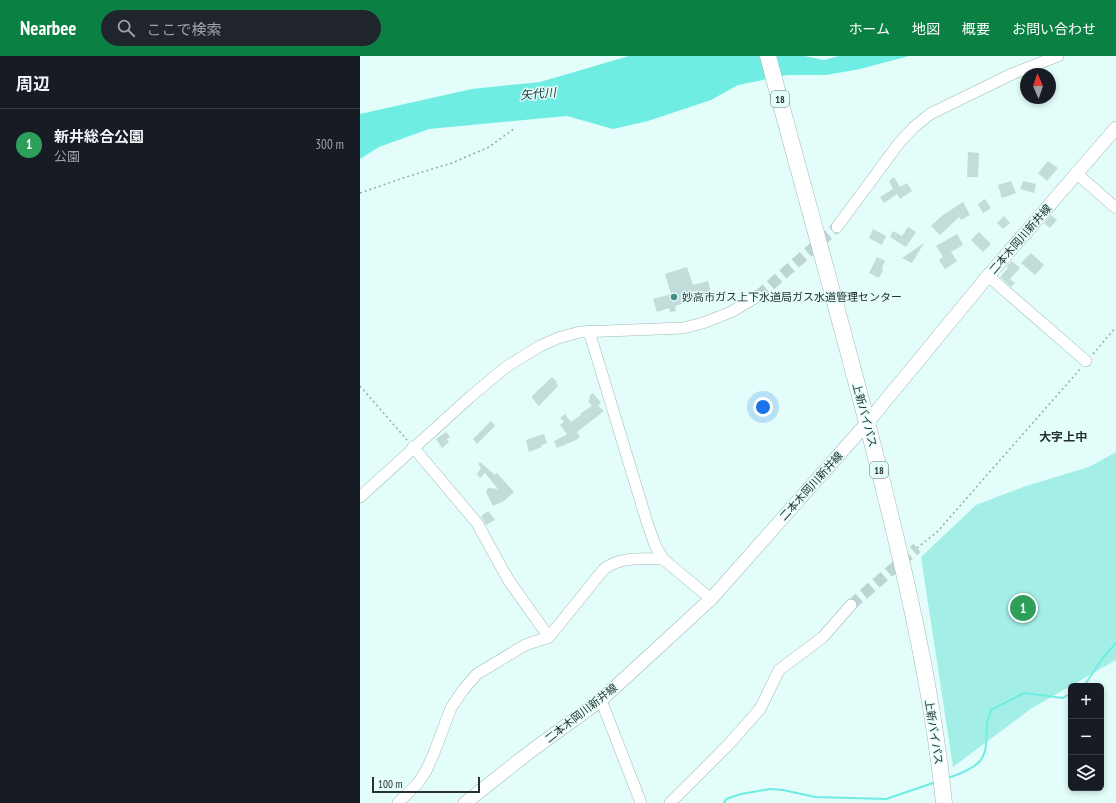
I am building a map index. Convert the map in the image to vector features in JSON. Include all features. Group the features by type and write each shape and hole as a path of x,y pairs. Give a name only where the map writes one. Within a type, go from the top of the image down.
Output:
{"highway":[{"name":"上新バイパス","path":"768,56 867,423 908,587 932,713 944,803"}],"main road":[{"name":"二本木岡川新井線","path":"465,803 531,751 601,700 711,599 867,423 988,276 1116,128"}],"street":[{"path":"837,227 899,142 930,114 1012,74 1058,56"},
{"path":"1076,173 1116,208"},
{"path":"988,276 1086,361"},
{"path":"360,497 470,397 506,367 540,346 580,332 682,328 703,323 731,312 758,296"},
{"path":"589,331 655,545 663,559 711,599"},
{"path":"413,448 477,524 509,581 549,637"},
{"path":"398,803 418,783 426,771 451,708 463,690 477,674 525,645 549,637 604,569 611,563 625,559 663,559"},
{"path":"670,803 729,744 760,709 779,670 823,637 851,605"},
{"path":"601,700 640,803"}],"path":[{"path":"360,193 452,163 489,147 515,128"},
{"path":"917,548 937,532 1116,327"},
{"path":"360,386 413,448"}],"shaded area":[{"path":"1116,452 1116,660 1076,683 1068,683 1068,687 1032,708 953,767 921,557 976,505 1026,486 1089,467"}],"water":[{"name":"矢代川","path":"629,56 804,56 824,60 839,56 909,56 860,69 826,75 787,75 738,85 711,100 648,121 613,129 567,116 429,129 379,147 360,159 360,114 472,89 540,82"}],"building":[{"path":"968,152 979,153 978,177 967,177"},
{"path":"1048,161 1058,168 1047,181 1038,173"},
{"path":"894,177 900,187 907,183 912,191 900,199 897,194 884,203 880,197 893,189 889,181"},
{"path":"1011,181 1016,193 1002,198 998,185"},
{"path":"1023,181 1036,184 1034,193 1020,189"},
{"path":"985,199 991,208 983,213 978,204"},
{"path":"963,202 970,215 961,220 959,217 940,235 931,226 943,215"},
{"path":"1051,215 1057,220 1050,228 1044,223"},
{"path":"1004,216 1010,223 1003,229 997,223"},
{"path":"908,227 916,232 906,247 890,237 893,231 902,236"},
{"path":"873,229 886,236 882,245 869,238"},
{"path":"979,232 991,244 983,252 971,240"},
{"path":"957,234 963,245 951,252 957,261 945,269 939,260 943,257 936,246"},
{"path":"924,243 912,263 902,258"},
{"path":"1031,253 1044,265 1035,275 1021,263"},
{"path":"877,257 885,261 879,278 869,273"},
{"path":"1012,261 1020,268 1010,279 1015,283 1011,287 1000,277"},
{"path":"687,267 693,285 708,281 712,295 675,306 676,311 670,312 669,308 657,312 653,299 671,294 665,274"},
{"path":"552,377 557,382 556,383 558,386 539,406 532,396"},
{"path":"593,393 601,403 598,406 604,411 577,432 580,437 557,448 554,441 567,434 560,425 564,422 560,418 565,414 571,422 581,415 580,414 592,406 588,401 590,399 589,396"},
{"path":"491,421 495,426 477,444 473,439"},
{"path":"446,432 450,437 447,439 449,442 442,448 436,439"},
{"path":"544,434 547,443 541,445 542,447 529,452 526,440"},
{"path":"480,462 495,475 497,473 514,492 504,501 493,506 486,492 488,488 498,489 485,473 480,478 477,474 481,468 478,464"},
{"path":"488,511 495,520 486,525 481,516"}],"waterway":[{"path":"1086,683 1102,659 1116,643"},
{"path":"948,778 973,767 983,757 986,743 987,721 991,710 1024,693 1063,698 1068,695"},
{"path":"724,803 726,799 741,794 770,789 783,790 815,797 886,799 936,782"}],"tunnel":[{"path":"758,296 837,227"},
{"path":"851,605 917,548"}],"place":[{"name":"妙高市ガス上下水道局ガス水道管理センター","path":"674,297"},
{"name":"新井総合公園","path":"1023,608"}],"district":[{"name":"大字上中","path":"1063,437"}]}
